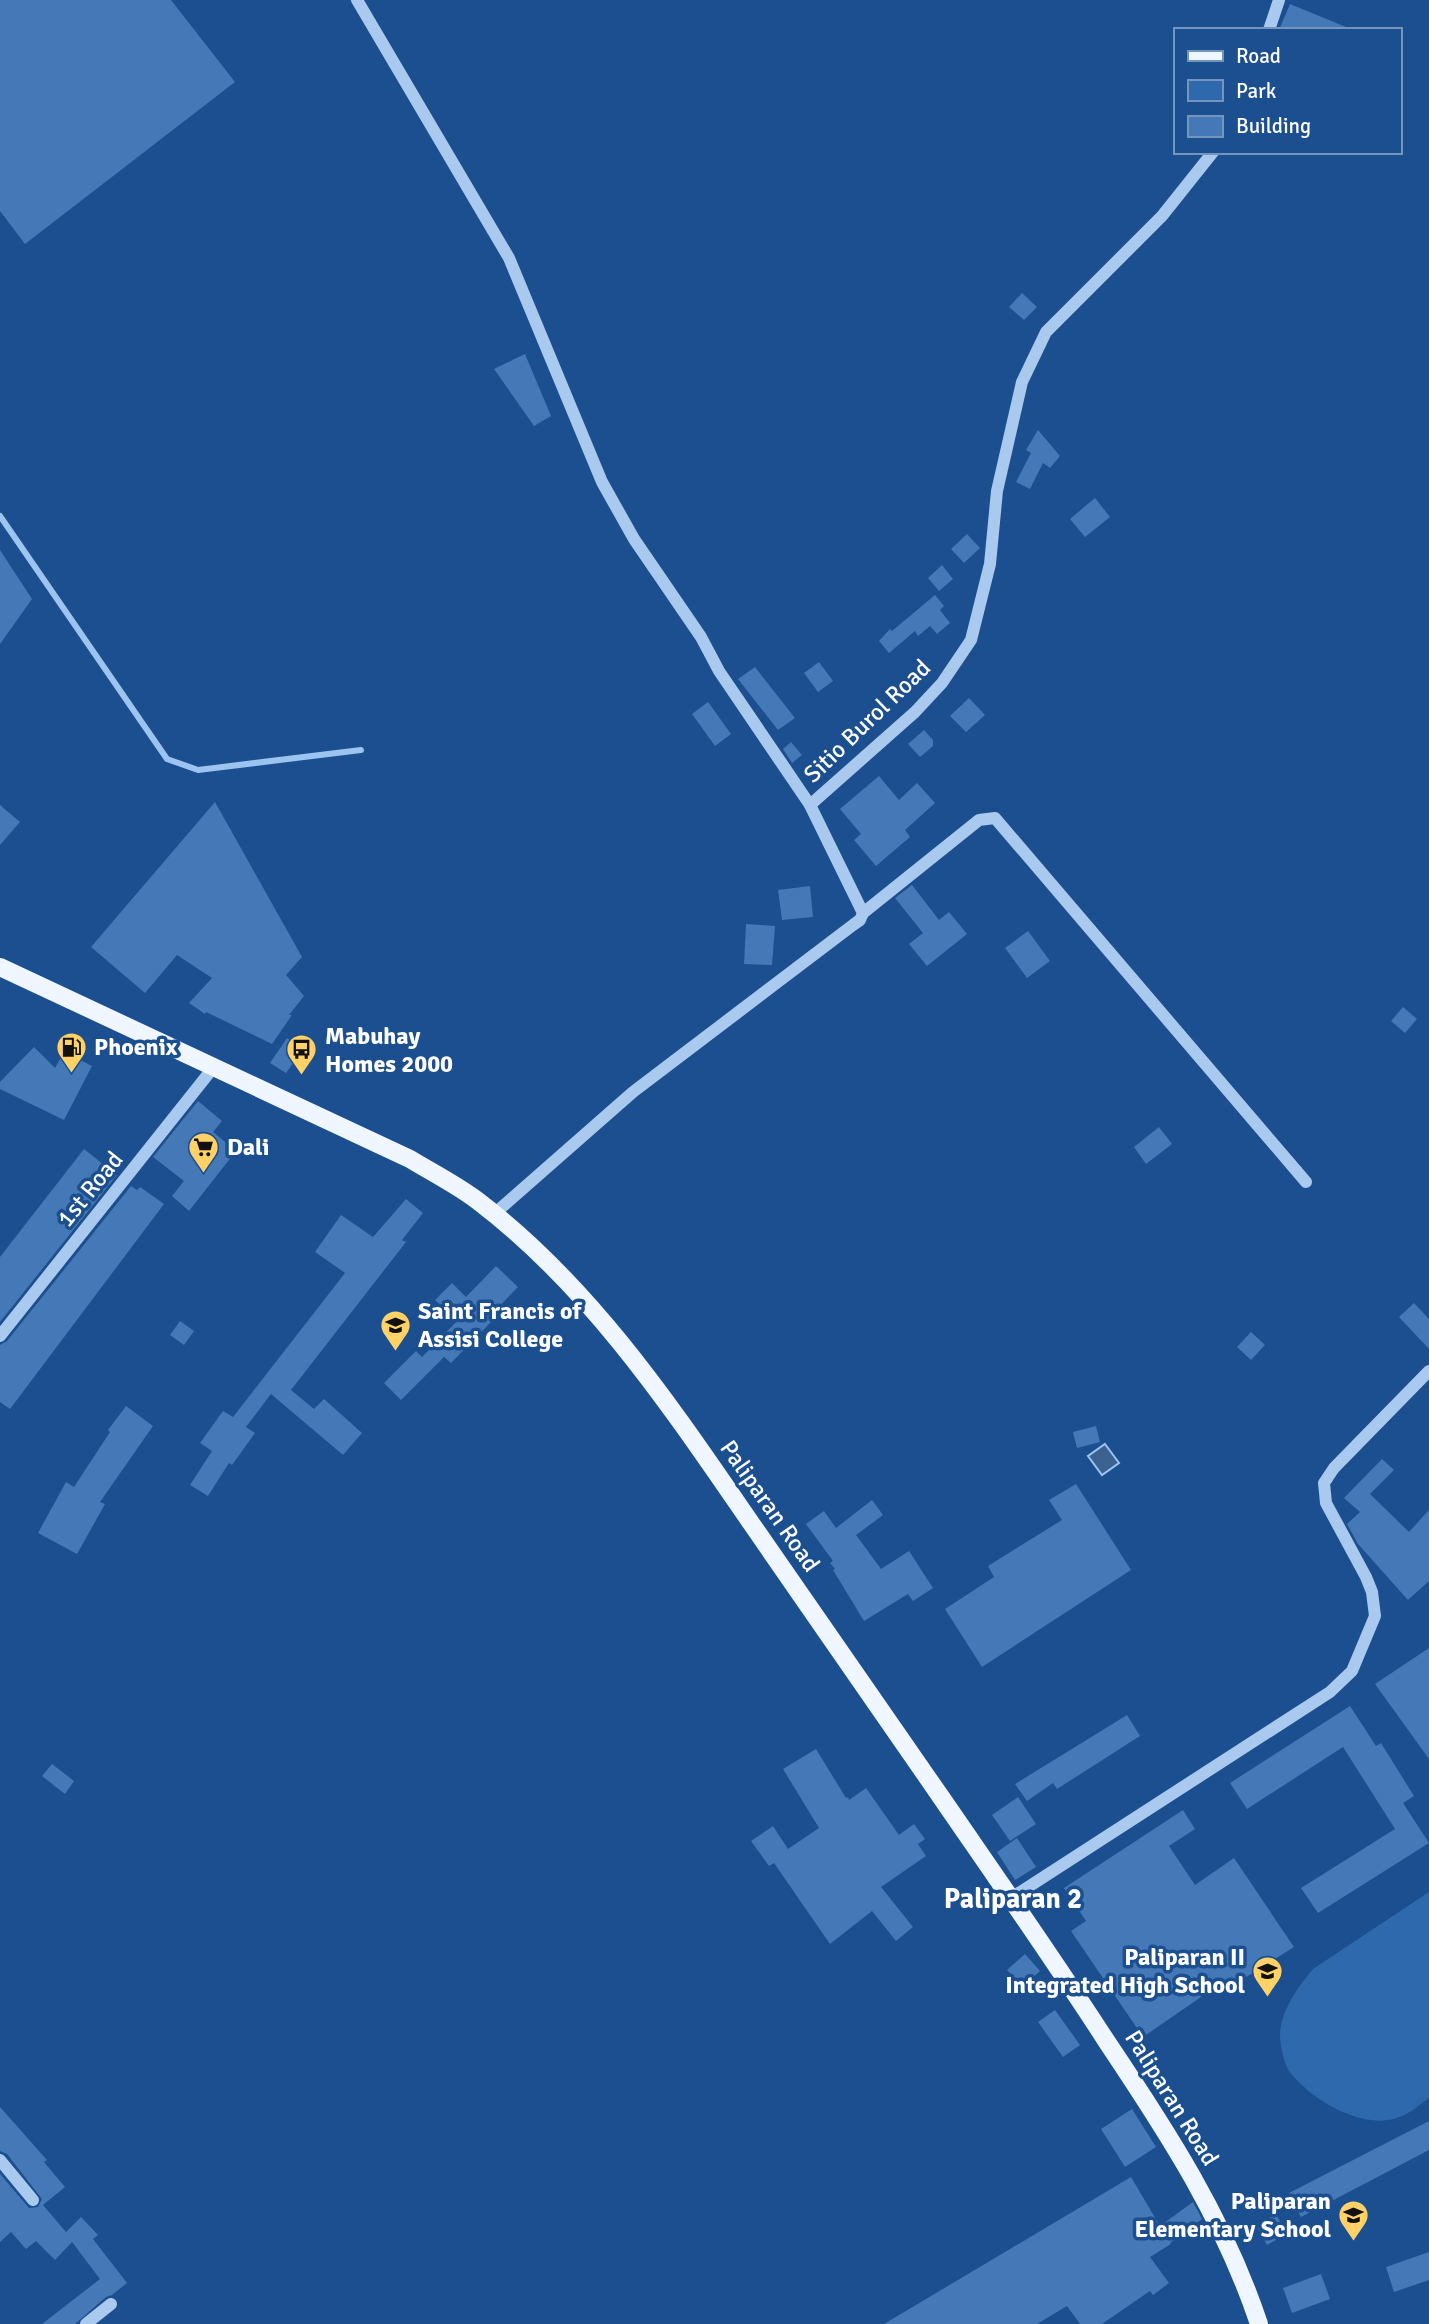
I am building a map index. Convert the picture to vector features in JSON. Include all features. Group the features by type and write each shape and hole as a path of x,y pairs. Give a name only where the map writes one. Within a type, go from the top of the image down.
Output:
{"main road":[{"name":"Paliparan Road","path":"0,968 47,987 213,1068 410,1159 467,1193 494,1214 542,1255 604,1321 669,1405 1011,1898 1130,2076 1192,2174 1227,2239 1259,2324"}],"street":[{"path":"357,0 509,258 602,482 634,539 810,805"},
{"path":"1270,28 1279,0"},
{"name":"Sitio Burol Road","path":"863,913 810,805 841,774 915,712 942,683 971,640 990,564 996,491 1022,382 1046,332 1162,216 1211,154"},
{"path":"494,1214 633,1092 860,920 863,913 979,820 995,818 1306,1182"},
{"name":"1st Road","path":"0,1336 213,1068"},
{"path":"1011,1898 1330,1692 1352,1671 1375,1616 1372,1592 1326,1503 1324,1483 1334,1468 1429,1371"},
{"path":"0,2160 33,2200"},
{"path":"86,2324 111,2304"}],"green space":[{"path":"1429,1892 1429,2098 1406,2114 1388,2120 1356,2117 1340,2111 1311,2093 1289,2071 1280,2039 1283,2017 1296,1991 1313,1969"}],"shaded area":[{"path":"1105,1444 1119,1463 1102,1475 1088,1456"}],"building":[{"path":"0,0 171,0 235,82 25,244 0,211"},
{"path":"1290,4 1349,28 1280,28"},
{"path":"1022,293 1037,307 1024,320 1009,307"},
{"path":"525,354 551,416 534,426 494,369"},
{"path":"1038,430 1060,456 1050,468 1043,463 1030,489 1016,482 1031,453 1026,450"},
{"path":"1095,498 1110,517 1085,537 1070,519"},
{"path":"967,534 980,548 964,563 951,549"},
{"path":"0,550 32,599 0,644"},
{"path":"942,565 953,579 939,591 928,578"},
{"path":"935,595 944,606 940,610 950,623 937,634 930,626 918,636 915,631 889,653 879,641 890,629 892,631"},
{"path":"819,662 833,681 818,692 804,673"},
{"path":"755,667 795,718 778,730 738,679"},
{"path":"969,698 985,715 966,732 950,716"},
{"path":"708,702 731,734 715,746 692,714"},
{"path":"924,730 933,740 933,746 920,757 908,744"},
{"path":"791,742 802,755 792,763 783,749"},
{"path":"879,776 899,800 917,783 935,803 905,830 910,837 876,866 854,840 861,834 840,809"},
{"path":"215,802 302,957 286,975 304,996 272,1044 206,1012 205,1014 189,1003 212,978 177,955 145,993 91,947"},
{"path":"0,805 20,822 0,845"},
{"path":"912,885 939,920 949,912 967,934 927,966 909,944 923,933 895,898"},
{"path":"810,886 813,917 782,920 778,890"},
{"path":"746,924 775,926 772,965 744,964"},
{"path":"1028,931 1050,961 1027,978 1005,948"},
{"path":"1403,1007 1417,1019 1405,1033 1391,1021"},
{"path":"287,1038 303,1049 286,1073 270,1063"},
{"path":"34,1047 55,1068 64,1052 92,1066 64,1120 0,1089 0,1082"},
{"path":"198,1101 222,1121 213,1132 236,1151 189,1211 172,1196 184,1181 153,1157"},
{"path":"1159,1127 1172,1144 1146,1164 1134,1147"},
{"path":"84,1149 117,1175 0,1322 0,1257"},
{"path":"131,1186 137,1190 140,1187 164,1204 10,1409 0,1402 0,1345 7,1341"},
{"path":"406,1199 423,1213 402,1240 406,1242 291,1390 314,1409 324,1399 362,1433 343,1455 271,1394 246,1427 255,1433 232,1465 229,1463 208,1496 190,1485 212,1451 200,1443 223,1411 233,1417 345,1273 315,1252 341,1215 373,1237"},
{"path":"496,1266 518,1287 488,1318 491,1322 451,1363 444,1357 401,1400 384,1383 416,1351 422,1357 457,1321 435,1300 452,1283 466,1297"},
{"path":"1414,1303 1429,1319 1429,1349 1399,1317"},
{"path":"180,1321 194,1331 184,1345 170,1335"},
{"path":"1251,1332 1265,1345 1251,1360 1237,1347"},
{"path":"126,1406 153,1426 100,1502 105,1504 77,1554 38,1533 66,1482 74,1487 110,1432 108,1430"},
{"path":"1096,1426 1100,1442 1077,1448 1073,1432"},
{"path":"1382,1459 1394,1470 1370,1494 1409,1532 1429,1510 1429,1581 1408,1600 1358,1544 1347,1524 1360,1512 1344,1498"},
{"path":"1076,1484 1131,1570 982,1667 945,1609 994,1577 988,1566 1062,1520 1049,1500"},
{"path":"872,1500 883,1515 856,1535 881,1569 909,1551 933,1588 913,1601 908,1594 864,1621 833,1570 835,1569 830,1563 833,1561 806,1524 824,1511 836,1528"},
{"path":"1429,1648 1429,1759 1375,1684"},
{"path":"1350,1706 1376,1746 1381,1743 1414,1796 1403,1803 1429,1843 1318,1913 1301,1888 1395,1829 1343,1747 1247,1809 1230,1783"},
{"path":"1127,1715 1140,1736 1057,1789 1053,1783 1027,1801 1015,1784"},
{"path":"816,1749 846,1798 849,1800 866,1788 899,1835 914,1824 925,1839 918,1844 926,1856 881,1887 913,1927 896,1941 872,1911 830,1944 774,1863 769,1866 751,1841 773,1826 788,1849 819,1828 783,1769"},
{"path":"52,1764 74,1781 65,1794 42,1776"},
{"path":"1018,1797 1036,1824 1010,1841 992,1815"},
{"path":"1183,1810 1195,1829 1169,1846 1195,1885 1234,1858 1294,1947 1224,1991 1220,1984 1143,2037 1071,1931 1086,1921 1064,1888"},
{"path":"1017,1838 1036,1867 1015,1880 997,1852"},
{"path":"1025,1954 1040,1971 1023,1987 1007,1970"},
{"path":"1055,2010 1080,2045 1063,2057 1038,2022"},
{"path":"0,2107 47,2160 44,2162 65,2187 43,2205 66,2232 81,2217 98,2235 93,2239 127,2283 75,2324 42,2324 100,2279 72,2242 55,2260 36,2241 26,2249 11,2232 0,2242 0,2174 29,2208 38,2207 42,2199 7,2154 0,2151"},
{"path":"1132,2109 1156,2147 1125,2167 1101,2129"},
{"path":"1429,2121 1429,2150 1301,2217 1289,2193"},
{"path":"1131,2177 1160,2226 1193,2202 1202,2219 1150,2257 1169,2283 1153,2295 1150,2291 1102,2324 1080,2324 1067,2306 1037,2324 884,2324"},
{"path":"1276,2214 1287,2234 1267,2245 1256,2225"},
{"path":"1429,2252 1429,2280 1394,2292 1386,2267"},
{"path":"1321,2274 1330,2299 1292,2313 1283,2288"}],"waterway":[{"path":"0,516 167,759 198,770 361,750"}],"place":[{"name":"Phoenix","path":"71,1074"},
{"name":"Mabuhay Homes 2000","path":"302,1077"},
{"name":"Dali","path":"204,1174"},
{"name":"Saint Francis of Assisi College","path":"395,1352"},
{"name":"Paliparan II Integrated High School","path":"1268,1998"},
{"name":"Paliparan Elementary School","path":"1354,2242"}],"district":[{"name":"Paliparan 2","path":"1013,1898"}]}
